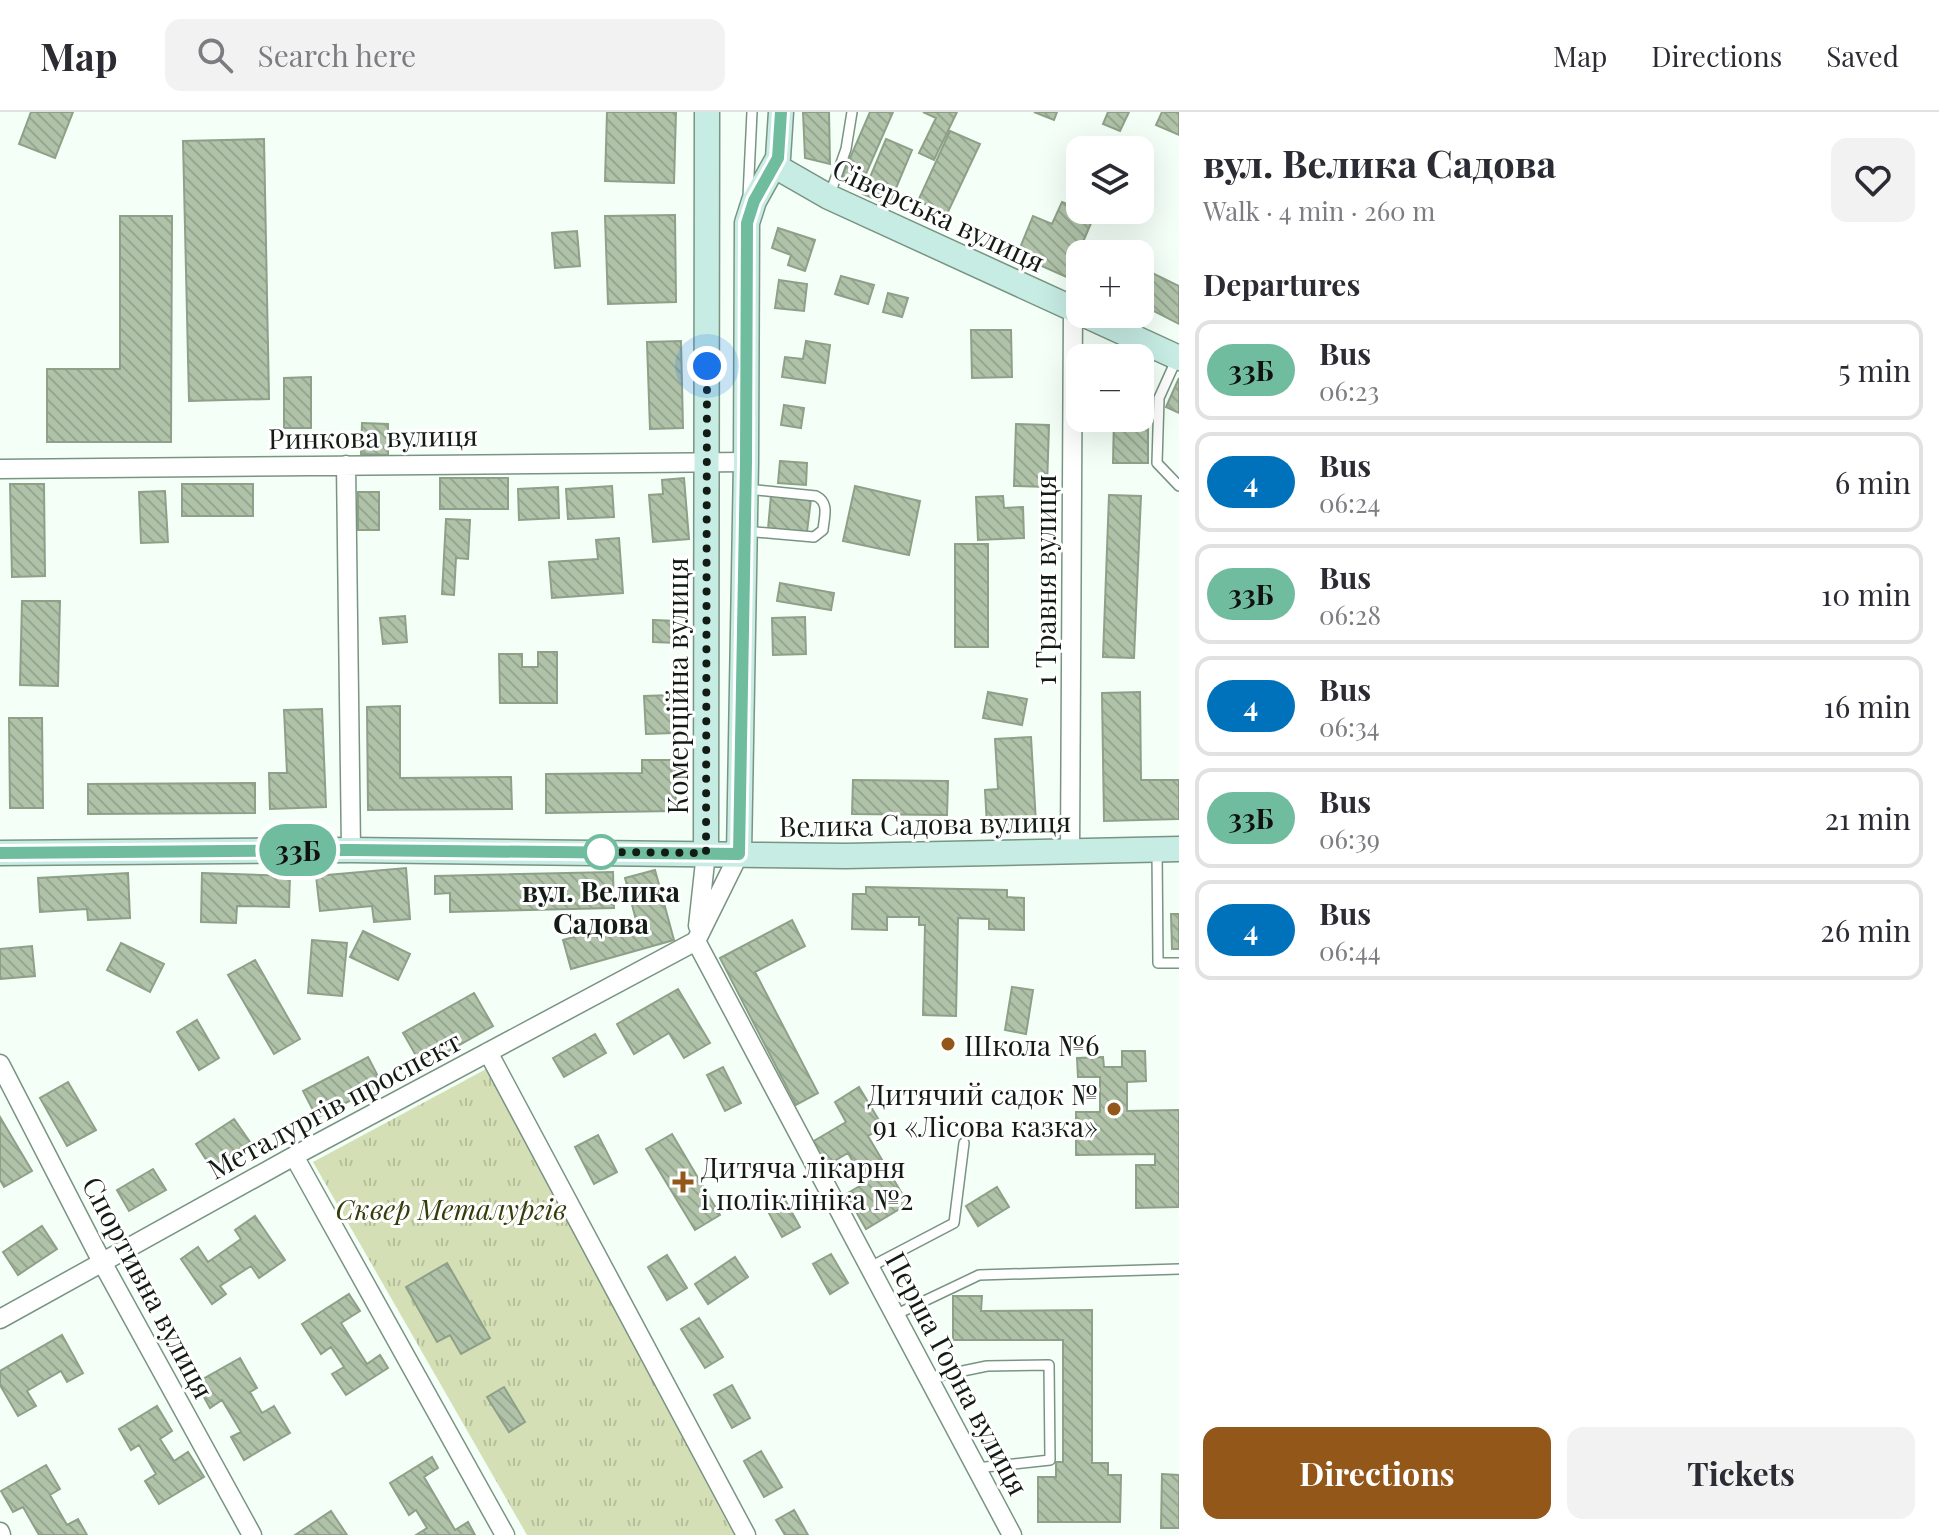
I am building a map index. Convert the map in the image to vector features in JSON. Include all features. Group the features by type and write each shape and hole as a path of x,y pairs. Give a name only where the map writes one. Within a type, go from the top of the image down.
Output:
{"street":[{"name":"Комерційна вулиця","path":"696,941 706,853 707,112"},
{"path":"696,941 739,854 747,223 754,201 775,166 780,143 781,112"},
{"name":"Сіверська вулиця","path":"775,166 829,197 1066,306"},
{"name":"1 Травня вулиця","path":"1070,852 1079,328"},
{"name":"Сіверська вулиця","path":"1114,328 1178,357"},
{"name":"Ринкова вулиця","path":"0,469 746,462"},
{"path":"346,465 351,850"},
{"path":"706,560 744,560"},
{"name":"Велика Садова вулиця","path":"0,853 351,850 846,856 1168,850"},
{"name":"Металургів проспект","path":"0,1319 294,1156 696,941"},
{"name":"Перша Горна вулиця","path":"696,941 1012,1535"},
{"path":"488,1052 746,1535"},
{"name":"Спортивна вулиця","path":"0,1064 102,1262 252,1535"},
{"path":"294,1156 505,1535"}],"lane":[{"path":"747,223 752,112"},
{"path":"829,197 846,149 852,112"},
{"path":"1178,357 1159,398 1157,463 1179,486"},
{"path":"745,531 814,537 823,530 825,506 816,496 746,489"},
{"path":"1168,850 1158,963 1179,963"},
{"path":"870,1267 954,1223 964,1143"},
{"path":"895,1315 979,1275 1179,1269"},
{"path":"929,1378 987,1366 1049,1365 1050,1460 976,1468"}],"green space":[{"name":"Сквер Металургів","path":"488,1068 734,1535 527,1535 313,1162"}],"building":[{"path":"31,112 73,112 55,158 19,144"},
{"path":"607,112 676,112 674,183 605,181"},
{"path":"803,112 829,112 830,164 805,158"},
{"path":"870,112 893,112 859,190 840,181"},
{"path":"923,112 957,112 934,160 919,153 936,118"},
{"path":"1034,112 1057,112 1054,120"},
{"path":"1108,112 1129,112 1120,131 1103,124"},
{"path":"1162,112 1179,112 1179,135 1156,125"},
{"path":"950,131 980,144 947,214 918,201"},
{"path":"264,139 269,399 189,401 183,141"},
{"path":"886,139 912,150 889,205 863,194"},
{"path":"1062,202 1066,204 1066,224 1091,224 1084,240 1066,240 1066,277 1017,255 1033,216 1052,224"},
{"path":"675,215 676,302 608,304 605,216"},
{"path":"120,216 172,216 171,442 47,442 47,369 120,369"},
{"path":"778,228 815,240 805,271 788,265 791,255 772,248"},
{"path":"577,231 580,266 555,268 552,233"},
{"path":"1154,274 1179,286 1179,324 1154,311"},
{"path":"841,276 874,285 868,304 835,294"},
{"path":"779,280 807,284 804,311 775,308"},
{"path":"888,293 908,298 902,317 883,312"},
{"path":"971,330 1011,330 1012,377 972,378"},
{"path":"681,341 683,428 650,429 647,342"},
{"path":"806,341 830,345 825,383 782,377 785,357 803,359"},
{"path":"311,377 311,428 284,428 284,378"},
{"path":"1179,378 1179,413 1166,407"},
{"path":"784,405 804,408 801,428 781,425"},
{"path":"362,423 388,424 388,455 361,454"},
{"path":"1016,424 1049,425 1047,487 1014,486"},
{"path":"1114,432 1148,432 1148,463 1113,463"},
{"path":"780,461 807,463 806,485 778,483"},
{"path":"440,478 508,478 508,509 440,509"},
{"path":"684,478 689,539 653,542 649,495 663,494 662,480"},
{"path":"10,484 44,484 45,576 12,577"},
{"path":"182,484 253,484 253,516 182,516"},
{"path":"612,486 614,517 568,519 566,489"},
{"path":"855,486 920,501 909,555 843,541"},
{"path":"558,487 559,518 519,520 518,489"},
{"path":"165,491 168,542 141,543 139,492"},
{"path":"358,492 379,492 379,530 358,530"},
{"path":"771,495 811,499 807,532 768,529"},
{"path":"1109,495 1141,496 1134,658 1103,657"},
{"path":"1003,496 1004,508 1023,507 1024,538 978,540 976,497"},
{"path":"446,519 470,520 468,559 456,558 454,595 442,594"},
{"path":"619,538 623,593 552,598 549,562 598,559 596,540"},
{"path":"955,544 988,544 988,647 955,647"},
{"path":"780,583 834,593 831,610 777,601"},
{"path":"22,601 60,601 58,686 20,685"},
{"path":"405,616 407,642 383,644 380,618"},
{"path":"805,617 806,654 773,655 772,618"},
{"path":"653,620 678,621 677,643 653,642"},
{"path":"538,652 557,652 557,703 500,703 499,654 522,654 522,667 538,667"},
{"path":"988,692 1027,699 1022,725 983,718"},
{"path":"1140,692 1141,780 1179,780 1179,819 1104,821 1102,693"},
{"path":"672,695 674,733 646,734 644,696"},
{"path":"400,706 400,778 511,777 512,809 368,810 367,707"},
{"path":"322,709 326,807 270,809 269,773 287,773 284,710"},
{"path":"9,718 42,718 43,808 10,808"},
{"path":"1031,737 1036,823 987,826 985,790 998,789 995,739"},
{"path":"642,760 675,760 676,811 546,813 546,774 642,773"},
{"path":"853,780 948,781 947,815 852,814"},
{"path":"255,783 255,813 88,814 88,784"},
{"path":"406,868 410,919 374,922 372,906 320,911 316,876"},
{"path":"655,870 674,940 571,969 563,940 636,920 625,878"},
{"path":"613,872 614,908 450,912 450,893 435,894 435,876"},
{"path":"128,873 130,918 88,920 87,909 40,912 38,878"},
{"path":"202,873 290,876 289,907 237,906 236,923 201,922"},
{"path":"866,887 1007,890 1007,897 1024,898 1024,930 989,929 989,919 958,918 956,1016 923,1015 925,925 919,925 919,917 887,917 887,930 852,929 853,894 866,894"},
{"path":"1171,914 1179,914 1179,949 1172,949"},
{"path":"792,920 805,946 755,972 818,1093 796,1105 720,958"},
{"path":"363,931 410,954 398,980 350,957"},
{"path":"312,940 347,943 342,996 308,993"},
{"path":"121,943 164,964 150,992 107,970"},
{"path":"32,946 35,976 0,979 0,949"},
{"path":"255,960 300,1039 274,1054 228,975"},
{"path":"1012,987 1033,990 1026,1034 1005,1030"},
{"path":"678,989 710,1043 684,1058 669,1033 634,1054 617,1024"},
{"path":"474,993 493,1026 422,1066 403,1033"},
{"path":"197,1020 219,1058 199,1070 177,1032"},
{"path":"595,1034 606,1053 564,1077 553,1058"},
{"name":"Дитячий садок № 91 «Лісова казка»","path":"1122,1051 1145,1051 1146,1081 1127,1082 1127,1111 1179,1110 1179,1207 1136,1208 1136,1165 1155,1165 1155,1154 1076,1155 1076,1112 1100,1112 1100,1077 1078,1077 1077,1058 1103,1057 1104,1067 1122,1067"},
{"path":"368,1057 382,1084 317,1118 303,1091"},
{"path":"723,1067 741,1103 725,1111 707,1075"},
{"path":"68,1082 96,1130 67,1146 40,1098"},
{"path":"859,1087 883,1127 868,1136 908,1204 866,1229 846,1194 865,1183 848,1153 826,1166 812,1142 846,1122 835,1102"},
{"path":"0,1117 32,1171 4,1187 0,1180"},
{"path":"234,1119 250,1142 211,1167 196,1144"},
{"name":"Дитяча лікарня і поліклініка №2","path":"672,1134 720,1215 695,1230 646,1149"},
{"path":"598,1135 617,1172 594,1184 575,1147"},
{"path":"153,1169 166,1190 129,1211 117,1190"},
{"path":"997,1187 1009,1207 978,1226 966,1206"},
{"path":"783,1196 800,1227 782,1237 765,1206"},
{"path":"255,1216 285,1260 259,1278 251,1266 220,1286 226,1294 212,1304 181,1259 198,1247 208,1262 241,1239 235,1230"},
{"path":"42,1226 57,1249 18,1275 3,1252"},
{"path":"831,1254 848,1283 830,1294 813,1264"},
{"path":"667,1255 687,1288 667,1300 648,1267"},
{"path":"735,1257 748,1277 708,1304 695,1284"},
{"path":"447,1263 490,1338 461,1354 450,1335 437,1342 406,1287"},
{"path":"349,1294 360,1311 341,1323 367,1364 380,1355 388,1368 346,1395 332,1374 344,1367 331,1347 321,1354 302,1324"},
{"path":"953,1296 982,1296 981,1311 1092,1310 1092,1463 1108,1463 1108,1475 1121,1475 1120,1522 1038,1522 1038,1477 1056,1477 1056,1462 1063,1462 1063,1340 953,1340"},
{"path":"699,1318 723,1357 705,1368 681,1329"},
{"path":"62,1335 83,1373 67,1382 61,1371 27,1391 36,1406 18,1416 0,1385 0,1371"},
{"path":"240,1358 257,1388 250,1392 262,1413 274,1406 290,1433 244,1460 231,1437 241,1432 222,1400 210,1408 196,1383"},
{"path":"732,1385 750,1418 732,1428 714,1395"},
{"path":"504,1387 525,1422 509,1432 487,1397"},
{"path":"157,1406 172,1431 160,1439 174,1461 188,1452 204,1477 159,1504 145,1481 156,1474 139,1445 131,1450 119,1429"},
{"path":"761,1451 782,1487 764,1497 744,1461"},
{"path":"432,1457 438,1468 424,1477 455,1530 468,1522 475,1535 416,1535 427,1528 416,1510 409,1515 390,1483"},
{"path":"46,1465 60,1489 50,1495 67,1525 78,1519 87,1535 39,1535 23,1507 13,1512 1,1491"},
{"path":"1162,1474 1179,1475 1179,1528 1161,1528"},
{"path":"794,1510 808,1535 785,1535 776,1520"},
{"path":"331,1511 347,1535 295,1535"}],"bus line":[{"name":"33Б","path":"0,853 351,850 739,854 747,223 754,201 778,158 781,112"}],"place":[{"name":"вул. Велика Садова","path":"601,852"},
{"name":"Школа №6","path":"948,1044"},
{"name":"Дитячий садок № 91 «Лісова казка»","path":"1114,1109"},
{"name":"Дитяча лікарня і поліклініка №2","path":"683,1182"}],"route":[{"path":"601,852 597,852 706,853 707,366"}]}
